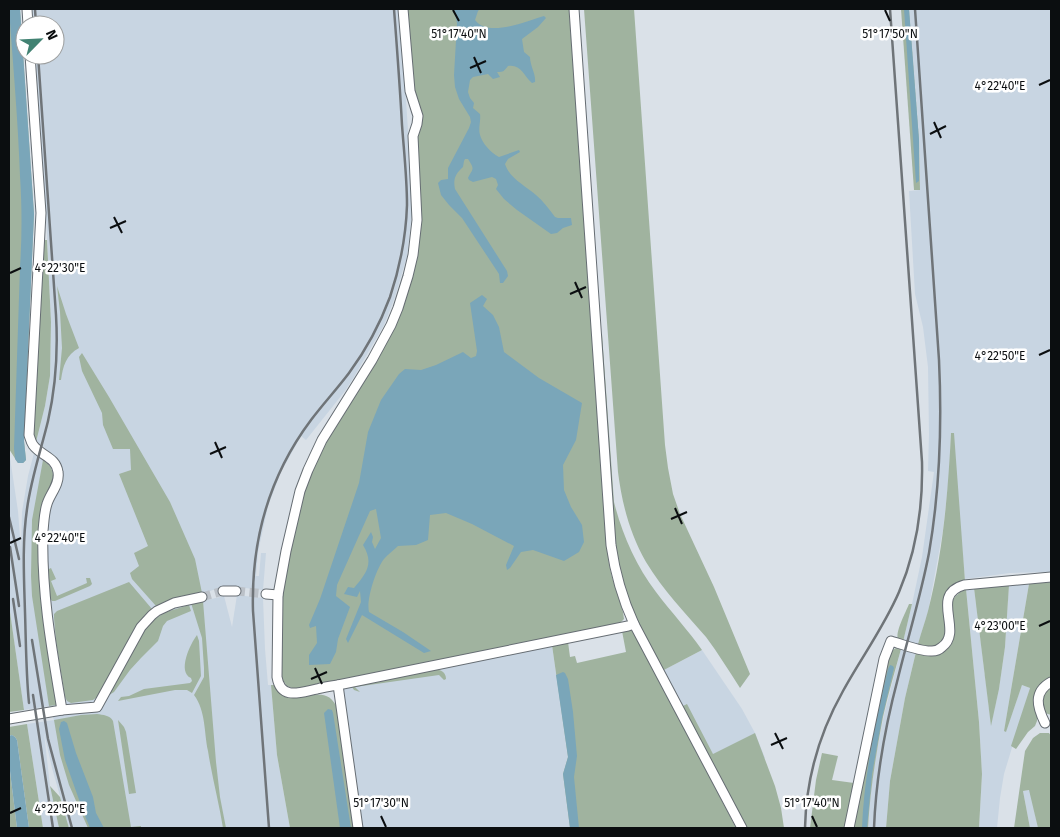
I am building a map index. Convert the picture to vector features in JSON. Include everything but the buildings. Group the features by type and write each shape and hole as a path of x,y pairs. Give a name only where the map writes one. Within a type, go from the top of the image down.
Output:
{"street":[{"path":"404,9 410,91 418,116 418,124 413,136 417,220 413,255 405,287 391,325 372,360 322,440 308,470 296,506 278,595 278,683 287,692 301,693 634,624"},
{"path":"574,9 611,545 614,565 626,606 634,624 742,828"},
{"path":"31,65 41,222 29,435 34,447 50,458 55,464 59,475 47,505 43,531 43,552 44,589 62,710"},
{"path":"849,828 884,658 891,642 930,652 937,650 948,642 950,636 947,606 950,596 955,589 961,586 1051,577"},
{"path":"224,591 236,591"},
{"path":"266,594 278,595"},
{"path":"9,719 62,710 97,707 141,627 152,615 174,603 202,597"},
{"path":"1045,723 1038,702 1039,695 1044,686 1051,682"},
{"path":"338,685 358,828"}],"shaded area":[{"path":"32,9 400,9 412,213 407,256 395,297 384,325 345,391 306,440 301,436 281,472 268,506 258,552 256,576 259,576 261,553 266,553 263,590 222,587 201,594 203,601 224,596 232,627 237,595 263,598 268,685 271,685 277,755 290,828 69,828 44,733 50,786 59,828 43,828 27,724 54,720 49,706 24,710 9,605 9,451 18,511 21,550 22,512 28,476 34,453 42,460 45,448 36,442 50,376 51,322 46,213 36,65 65,65 65,15 32,15"},
{"path":"909,9 1051,9 1051,572 1010,573 965,579 951,433 949,476 943,530 928,612 918,644 903,642 922,557 934,472 928,471 928,367 923,327 915,294 909,191 920,190 919,140"},
{"path":"1029,584 1004,731 1006,731 1022,685 1030,688 1004,774 997,828 979,828 982,774 966,589 974,588 991,724 999,689 1005,647 1009,585"},
{"path":"551,638 568,757 563,774 570,828 361,828 339,680"},
{"path":"901,649 916,652 905,698 890,781 886,828 868,828 875,760"},
{"path":"702,650 742,709 755,733 765,758 720,781 662,671"},
{"path":"1030,790 1038,828 1030,828 1023,791"}],"green space":[{"path":"9,9 20,9 20,15 15,15 15,65 24,65 34,214 24,441 26,460 23,463 18,463 9,449"},
{"path":"407,9 569,9 609,564 624,619 616,625 295,689 287,686 282,679 280,666 282,597 297,513 317,454 379,353 415,260 415,100"},
{"path":"584,9 634,9 668,468 673,494 680,514 714,587 750,674 740,688 706,637 667,592 646,562 635,541 624,507 618,472"},
{"path":"901,9 909,9 919,140 920,190 914,190"},
{"path":"43,240 47,240 51,322 50,376 36,442 33,433"},
{"path":"57,286 79,348 66,361 61,380 59,380 62,348"},
{"path":"600,334 602,334 614,502 621,526 636,561 649,582 702,650 662,671 637,622 616,563"},
{"path":"82,353 170,502 195,559 202,593 156,606 132,579 130,573 139,566 134,553 148,546 119,474 131,470 130,449 113,449 103,425 102,413 82,371 79,357"},
{"path":"951,433 954,433 965,581 954,585 946,637 937,646 925,647 918,644 938,567"},
{"path":"43,460 49,465 53,476 42,503 39,527 41,600 57,705 49,706 32,596 31,576 32,520"},
{"path":"51,568 56,579 51,581 57,596 87,583 86,578 90,578 92,584 52,601 49,597 47,570"},
{"path":"129,582 152,609 140,622 97,697 93,700 71,703 67,701 56,641 54,614 57,611"},
{"path":"1051,582 1051,715 1045,713 1043,709 1037,712 1035,726 1028,732 1016,749 1011,746 1030,688 1022,685 1006,732 1004,731 1029,584"},
{"path":"1009,585 1005,647 991,726 974,588"},
{"path":"966,589 982,774 979,828 886,828 890,781 905,698 916,652 928,655 935,654 943,652 951,645 954,633 951,614 952,602 958,594"},
{"path":"203,601 216,762 226,828 223,828 203,715 194,695 204,677 204,668 202,638 191,603"},
{"path":"909,604 912,604 903,642 899,640 898,633"},
{"path":"9,605 24,710 9,712"},
{"path":"189,605 191,611 167,621 163,626 158,641 130,670 114,692 106,697 143,632 153,620 166,612"},
{"path":"631,630 635,633 736,828 570,828 563,774 568,757 552,645 568,642 570,657 575,656 577,663 626,652 622,631"},
{"path":"197,635 201,676 192,693 187,690 175,690 118,701 121,697 129,696 144,689 190,683 192,681 187,675 185,664 188,651"},
{"path":"896,648 901,649 880,731 868,828 854,828 887,661 891,651"},
{"path":"435,669 443,672 446,679 444,680 439,675 355,687 360,692 352,687 353,686"},
{"path":"271,685 274,685 281,693 289,697 325,695 332,700 338,710 354,828 290,828 277,755"},
{"path":"687,704 713,754 755,733 775,786 784,828 747,828 681,707"},
{"path":"97,714 108,716 113,721 131,827 141,826 141,828 88,828 69,785 60,755 54,720"},
{"path":"118,720 126,732 136,793 129,794"},
{"path":"27,724 43,828 29,828 17,740 12,735 9,736 9,727"},
{"path":"1040,733 1049,733 1051,736 1051,828 1038,828 1029,790 1023,791 1030,828 1014,828 1025,751 1033,738"},
{"path":"822,753 838,756 832,780 854,783 846,824 843,828 810,828 816,780"},
{"path":"9,763 17,828 9,828"},
{"path":"50,786 60,797 69,828 59,828"}],"water":[{"path":"9,9 20,9 20,15 15,15 15,65 24,65 34,214 24,441 26,460 23,463 18,463 15,459 14,448 21,244 18,134"},
{"path":"454,9 480,9 475,20 489,28 508,27 544,16 546,18 538,27 522,39 524,52 530,57 535,82 532,83 519,68 508,66 504,71 497,72 500,77 493,79 488,74 473,77 470,80 468,92 474,103 473,108 480,114 480,135 487,148 499,157 519,150 520,152 508,159 505,164 510,174 539,197 555,217 571,218 572,225 551,234 504,199 496,189 498,185 496,179 492,177 473,182 469,180 472,167 468,159 465,159 463,167 455,177 455,189 507,271 508,276 503,283 500,283 499,274 462,218 441,195 438,183 441,180 448,179 448,168 471,122 455,87 457,23"},
{"path":"904,9 909,9 919,140 919,181 916,183"},
{"path":"482,295 487,299 483,306 493,315 499,327 504,352 539,378 582,403 576,440 563,465 564,490 571,507 582,525 584,542 579,552 564,561 533,550 521,552 507,570 506,565 514,546 446,513 430,515 428,540 416,545 398,546 384,559 372,585 368,607 369,612 431,651 424,653 362,615 348,643 346,639 361,602 360,591 357,597 344,594 348,587 354,588 368,568 368,557 363,545 371,532 375,549 381,538 376,509 370,511 337,585 336,596 350,607 338,639 336,652 330,664 309,665 309,655 317,643 316,626 310,628 309,625 320,599 359,483 368,432 381,400 399,374 405,369 421,370 463,352 471,358 476,356 477,351 470,303"},
{"path":"890,665 894,668 882,718 872,774 867,828 862,828 871,748"},
{"path":"563,672 568,679 573,712 577,756 574,777 579,828 570,828 563,774 568,757 556,675"},
{"path":"328,709 332,710 333,713 351,828 340,828 324,713"},
{"path":"61,722 67,723 93,797 96,813 104,828 90,828 83,811 65,760 59,729"},
{"path":"12,735 17,740 29,828 17,828 9,763 9,736"}],"tunnel":[{"path":"202,597 223,591"},
{"path":"236,591 266,594"}],"railway":[{"path":"35,9 35,15"},
{"path":"269,828 253,611 255,560 259,535 266,511 284,464 296,441 349,373 367,346 386,307 397,274 404,240 407,205 394,9"},
{"path":"805,828 811,774 821,740 843,691 899,592 910,560 920,512 922,462 890,9"},
{"path":"874,828 879,771 885,734 929,553 936,505 939,456 939,360 915,9"},
{"path":"29,703 24,586 24,535 31,487 51,408 55,381 57,341 39,65"},
{"path":"9,517 19,559"},
{"path":"10,547 19,606"},
{"path":"13,599 20,646"},
{"path":"32,640 48,739 72,828"},
{"path":"33,695 53,828"}]}
